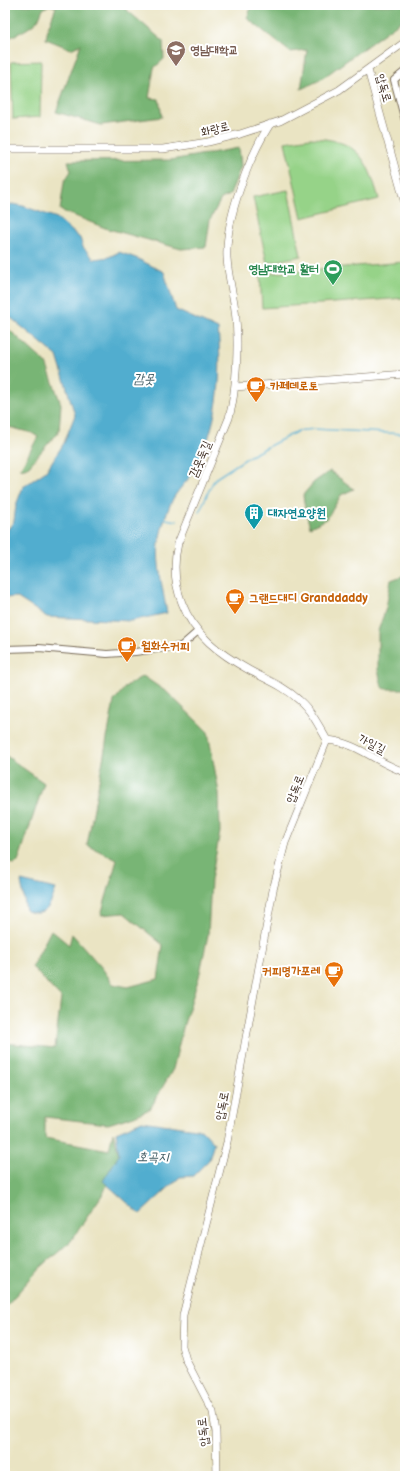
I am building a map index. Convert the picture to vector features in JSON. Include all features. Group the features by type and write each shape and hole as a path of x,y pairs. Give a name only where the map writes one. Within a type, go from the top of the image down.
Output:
{"street":[{"name":"화랑로","path":"5,149 163,149 208,142 240,134 280,121 339,90 405,42"},
{"name":"압독로","path":"368,70 405,204"},
{"path":"405,71 394,80 405,121"},
{"name":"감못둑길","path":"270,124 256,145 233,211 228,239 227,258 235,311 236,386 229,418 177,547 174,565 177,592 186,614 198,632 221,652 248,670 282,687 300,700 328,740"},
{"path":"236,386 405,374"},
{"path":"5,649 39,648 108,654 135,652 181,646 198,632"},
{"name":"압독로","path":"217,1476 216,1432 213,1412 186,1360 182,1346 183,1315 227,1142 273,890 285,843 328,740"},
{"name":"가일길","path":"328,740 338,741 354,747 395,769 405,772"}],"green space":[{"path":"5,5 49,5 42,10 40,16 33,25 5,40"},
{"path":"49,5 121,5 163,41 164,59 154,68 149,98 159,99 162,117 101,125 56,112 81,44 71,49 46,39 48,28 56,7"},
{"path":"252,5 405,5 405,18 320,80 301,89 307,50 290,52 247,18"},
{"path":"41,61 40,117 13,119 11,62"},
{"path":"310,138 339,142 358,153 370,172 379,199 302,218 285,142"},
{"path":"239,148 241,166 230,195 221,199 210,220 206,247 181,249 105,228 60,210 64,182 71,171 68,161 171,160"},
{"path":"288,190 301,256 267,263 253,197"},
{"name":"영남대학교 활터","path":"405,262 405,298 262,308 260,274"},
{"path":"5,326 46,363 61,404 59,431 28,467 20,469 38,437 32,433 9,427 5,429"},
{"path":"330,471 354,489 341,495 327,519 310,527 305,510 303,495 314,482"},
{"path":"405,575 405,689 386,689 382,687 378,670 378,631 386,608 391,580"},
{"path":"143,676 168,693 208,732 219,793 220,832 211,880 208,935 199,977 184,1024 173,1069 150,1109 134,1116 108,1124 45,1117 45,1138 109,1150 113,1132 119,1155 104,1192 71,1241 40,1268 5,1307 5,1043 55,1048 61,998 32,967 51,930 69,945 72,934 102,968 113,984 128,987 158,979 163,945 124,913 101,915 117,860 87,845 114,701 126,686"},
{"path":"5,755 44,783 18,862 14,864 5,862"}],"water":[{"name":"감못","path":"12,204 23,206 57,218 80,238 83,247 94,259 109,257 119,252 136,258 164,272 176,310 218,329 220,366 219,384 217,402 209,438 194,471 171,503 160,539 158,551 159,569 167,613 131,621 47,617 16,597 5,598 5,533 14,521 16,505 23,487 46,471 64,443 75,415 57,356 5,313 5,206"},
{"path":"21,881 56,889 49,906 43,912 33,913 26,911"},
{"name":"호곡지","path":"142,1121 202,1130 214,1143 209,1160 193,1176 180,1177 140,1214 103,1181 119,1155 116,1132"}],"waterway":[{"path":"199,512 216,478 250,456 298,431 314,429 405,434"},
{"path":"166,519 177,521"}],"place":[{"name":"영남대학교","path":"176,67"},
{"name":"영남대학교 활터","path":"333,286"},
{"name":"카페데로토","path":"256,403"},
{"name":"대자연요양원","path":"254,530"},
{"name":"그랜드대디 Granddaddy","path":"235,615"},
{"name":"월화수커피","path":"127,663"},
{"name":"커피명가포레","path":"334,988"}]}
